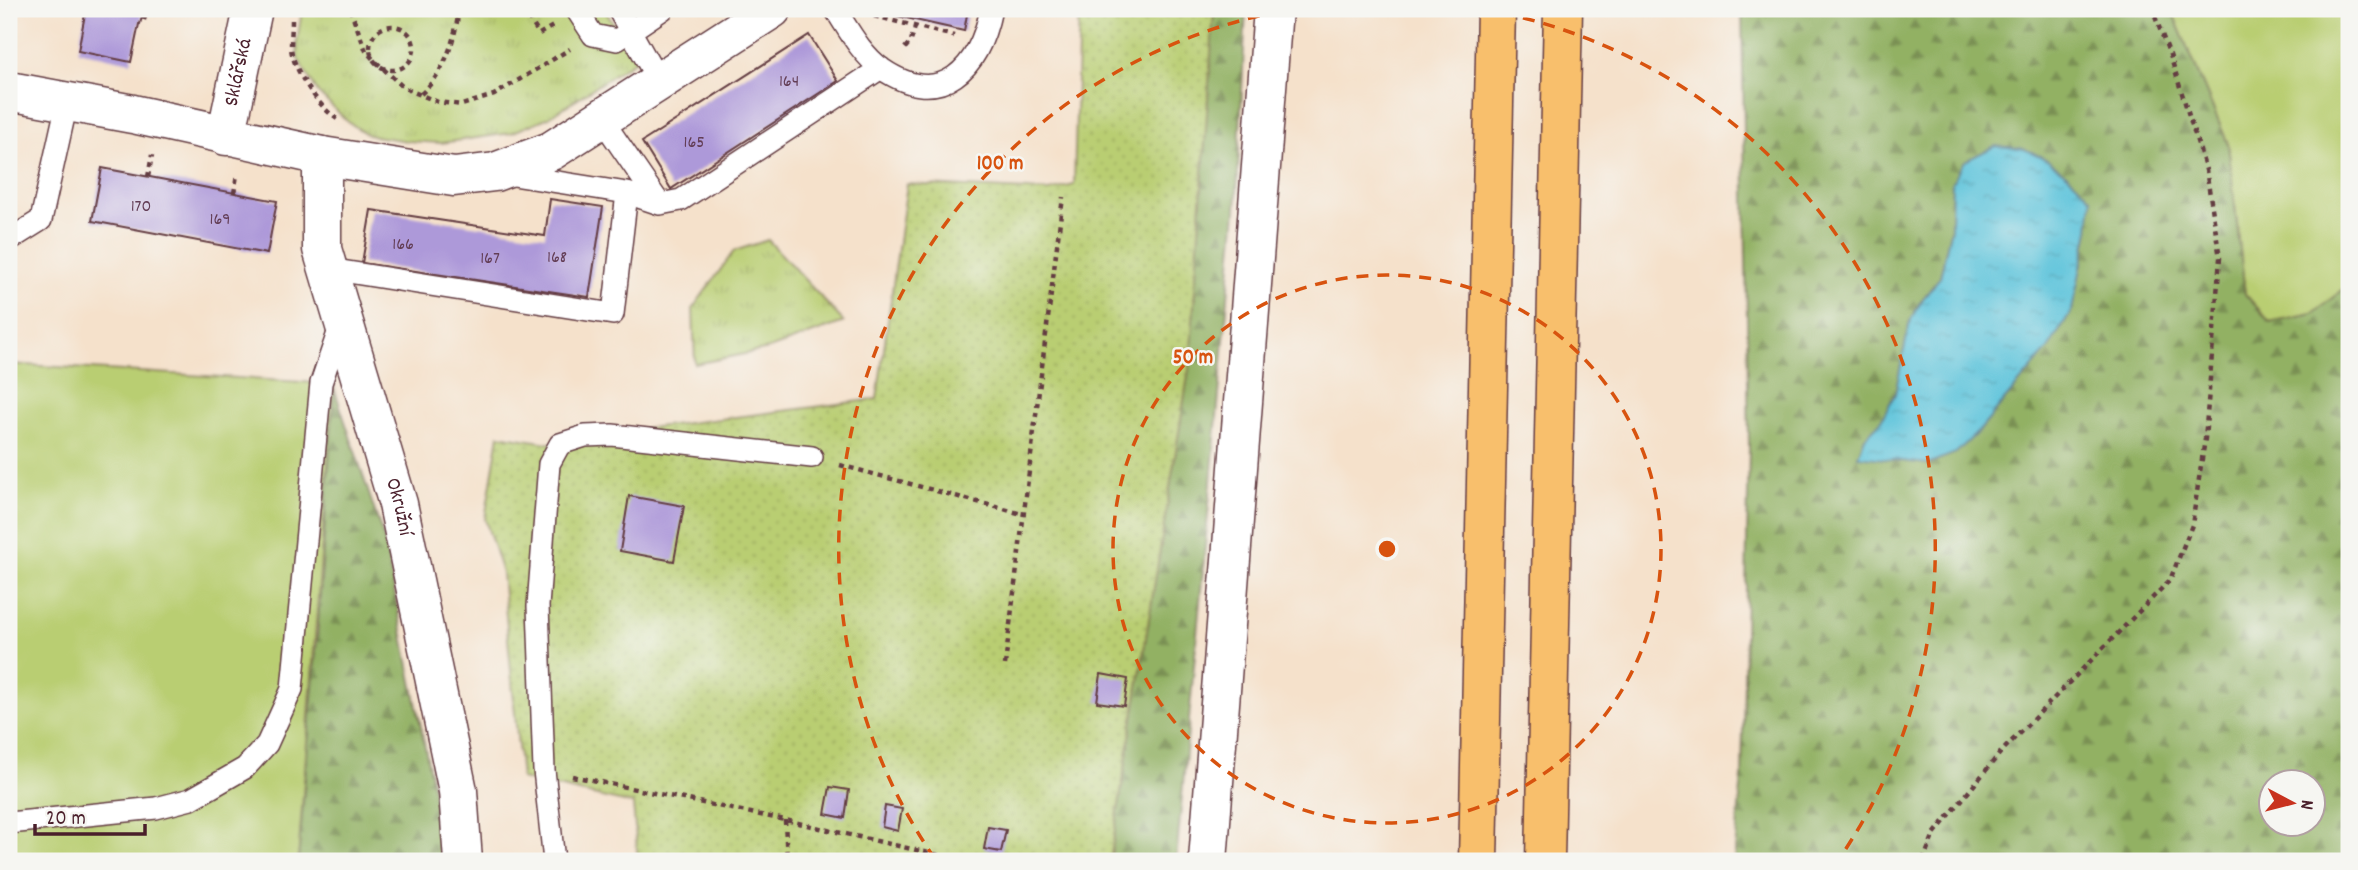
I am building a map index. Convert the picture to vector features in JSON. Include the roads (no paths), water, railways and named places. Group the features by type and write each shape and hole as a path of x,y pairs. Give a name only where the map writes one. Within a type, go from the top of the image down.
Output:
{"highway":[{"path":"1478,861 1496,9"},
{"path":"1545,861 1563,9"}],"street":[{"name":"Sklářská","path":"226,136 253,9"},
{"path":"9,91 133,114 322,156 453,177 495,172 551,151 772,9"},
{"path":"1208,861 1273,9"},
{"name":"Okružní","path":"322,156 322,249 398,504 458,791 463,861"}],"lane":[{"path":"576,9 593,35 617,40 663,9"},
{"path":"618,9 659,82"},
{"path":"835,9 857,43 881,68 906,82 921,86 952,79 967,68 986,33 991,9"},
{"path":"495,172 627,193 660,204 681,200 881,68"},
{"path":"9,240 41,220 67,103"},
{"path":"601,118 660,204"},
{"path":"328,269 612,314 627,193"},
{"path":"9,823 156,808 191,799 245,768 267,744 292,689 321,383 343,319"},
{"path":"554,861 544,770 538,606 549,464 560,444 585,436 612,435 813,457"}],"water":[{"path":"1995,146 2024,149 2043,158 2069,177 2092,199 2089,230 2072,310 2048,349 1980,430 1956,453 1927,464 1858,456 1865,437 1880,422 1895,394 1910,321 1940,277 1951,228 1952,182 1965,161"}]}
